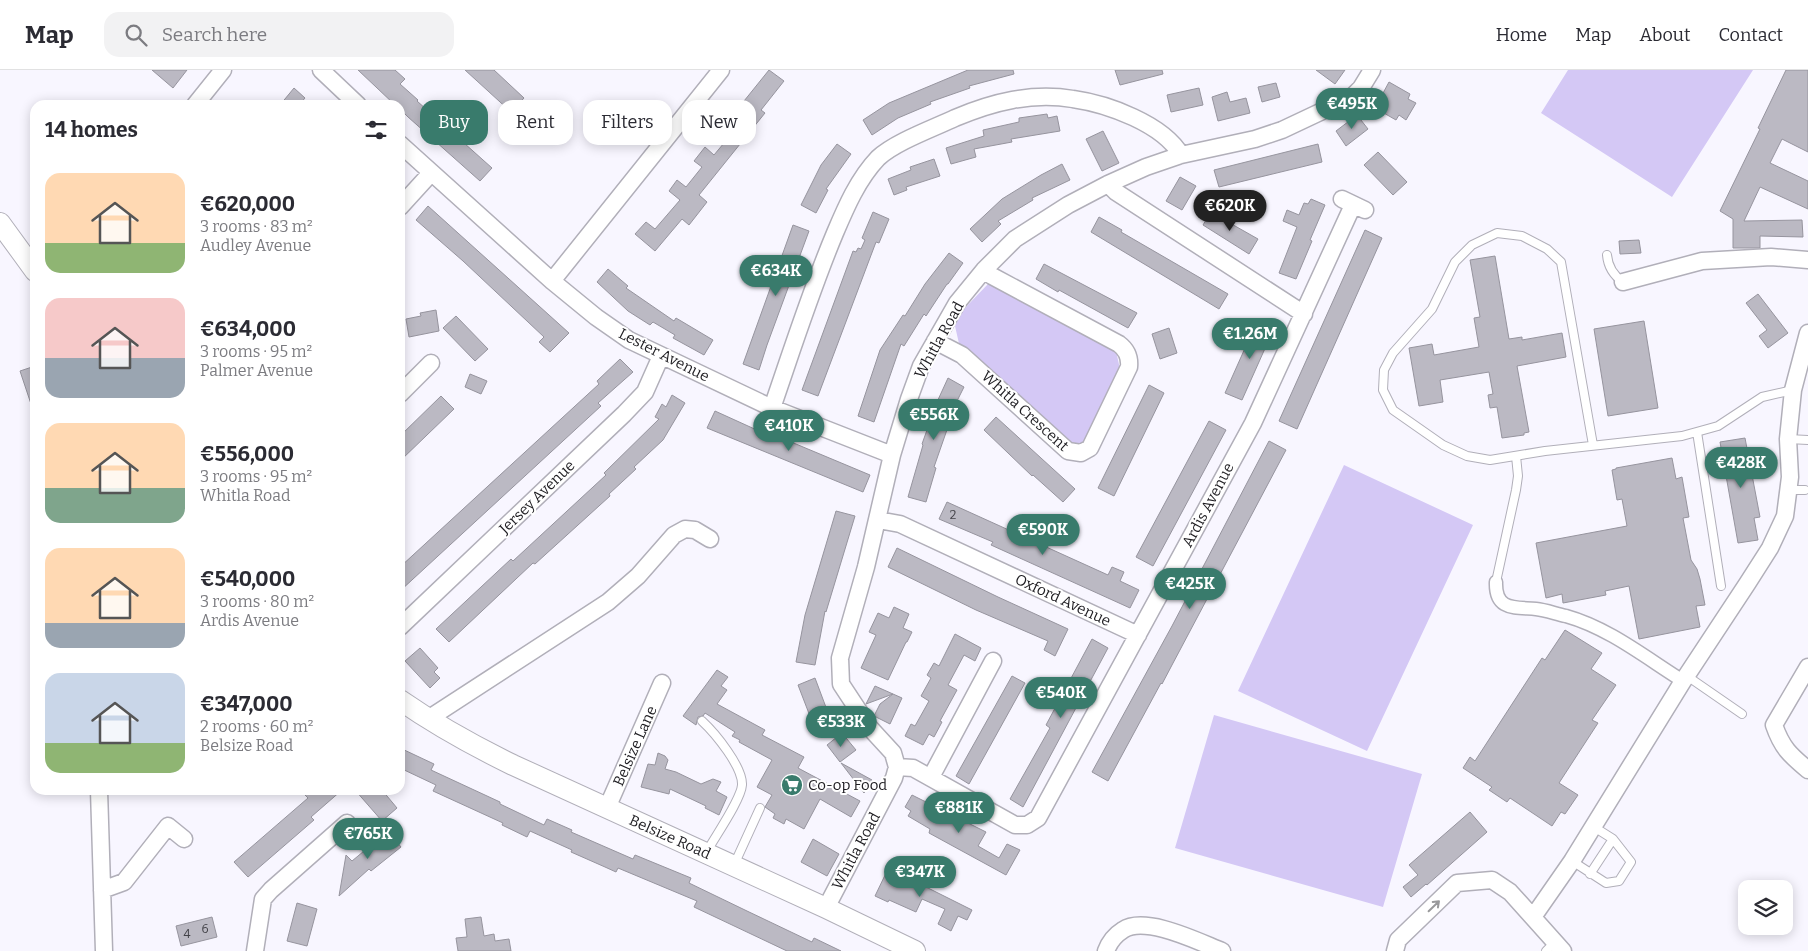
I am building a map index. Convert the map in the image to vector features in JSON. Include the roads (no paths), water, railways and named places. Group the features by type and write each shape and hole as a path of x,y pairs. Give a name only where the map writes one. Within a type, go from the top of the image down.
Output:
{"street":[{"path":"199,100 223,70"},
{"path":"321,70 353,100"},
{"path":"552,281 722,70"},
{"name":"Whitla Road","path":"826,908 894,778 897,767 893,754 870,728 842,684 840,658 878,520 892,455 921,366 958,303 984,270 1015,239 1068,205 1146,167 1181,155 1255,139 1290,127 1352,97 1361,88 1372,70"},
{"path":"772,408 823,262 850,200 875,162 895,147 932,128 990,104 1028,97 1047,96 1083,100 1124,113 1159,132 1177,148 1181,155"},
{"name":"Lester Avenue","path":"405,149 552,281 602,322 629,340 772,408 892,455"},
{"path":"405,202 431,173"},
{"path":"1108,184 1116,192 1304,314"},
{"name":"Ardis Avenue","path":"897,767 913,768 932,777 1015,825 1027,825 1038,818 1253,423 1353,205"},
{"path":"0,222 30,264"},
{"path":"1623,282 1702,261 1771,257 1808,260"},
{"name":"Whitla Crescent","path":"936,341 962,355 1068,451 1081,453 1090,448 1129,367 1127,351 1119,344 984,270"},
{"path":"1533,917 1594,827 1685,679 1770,548 1785,516 1790,478 1788,439 1793,390 1808,333"},
{"name":"Jersey Avenue","path":"405,623 624,414 645,392 661,356"},
{"path":"405,389 431,363"},
{"name":"Oxford Avenue","path":"878,520 900,524 1138,635"},
{"path":"428,719 608,602 638,576 674,535 685,529 695,530 710,539"},
{"path":"1496,582 1495,593 1501,602 1511,608 1538,609 1578,620 1607,634 1685,679"},
{"path":"932,777 993,661"},
{"path":"1807,670 1774,725 1780,742 1790,755 1808,770"},
{"name":"Belsize Lane","path":"607,808 662,683"},
{"name":"Belsize Road","path":"405,703 477,748 513,766 826,908 915,951"},
{"path":"99,795 104,951"},
{"path":"255,951 263,899 347,823"},
{"path":"102,890 124,882 168,826 184,839"},
{"path":"1396,945 1457,883 1492,880 1510,892 1533,917 1555,948"},
{"path":"1106,951 1110,943 1123,929 1139,926 1160,927 1222,951"}],"lane":[{"path":"1593,445 1561,262 1547,249 1522,236 1497,233 1472,245 1455,262 1432,309 1393,353 1384,370 1384,390 1394,410 1444,445 1467,456 1490,460 1593,445 1682,436 1718,426 1762,397 1793,390"},
{"path":"1607,255 1608,264 1615,277 1623,282"},
{"path":"1697,432 1721,586"},
{"path":"1788,439 1808,440"},
{"path":"1496,582 1516,490 1518,476 1516,456"},
{"path":"1788,490 1805,490"},
{"path":"1685,679 1742,714"},
{"path":"702,721 720,740 738,771 742,787 706,853"},
{"path":"734,866 760,808"},
{"path":"1572,861 1606,883 1619,881 1623,875 1631,862 1613,839 1594,827"},
{"path":"1590,874 1613,839"}],"place":[{"name":"Co-op Food","path":"792,785"}]}
